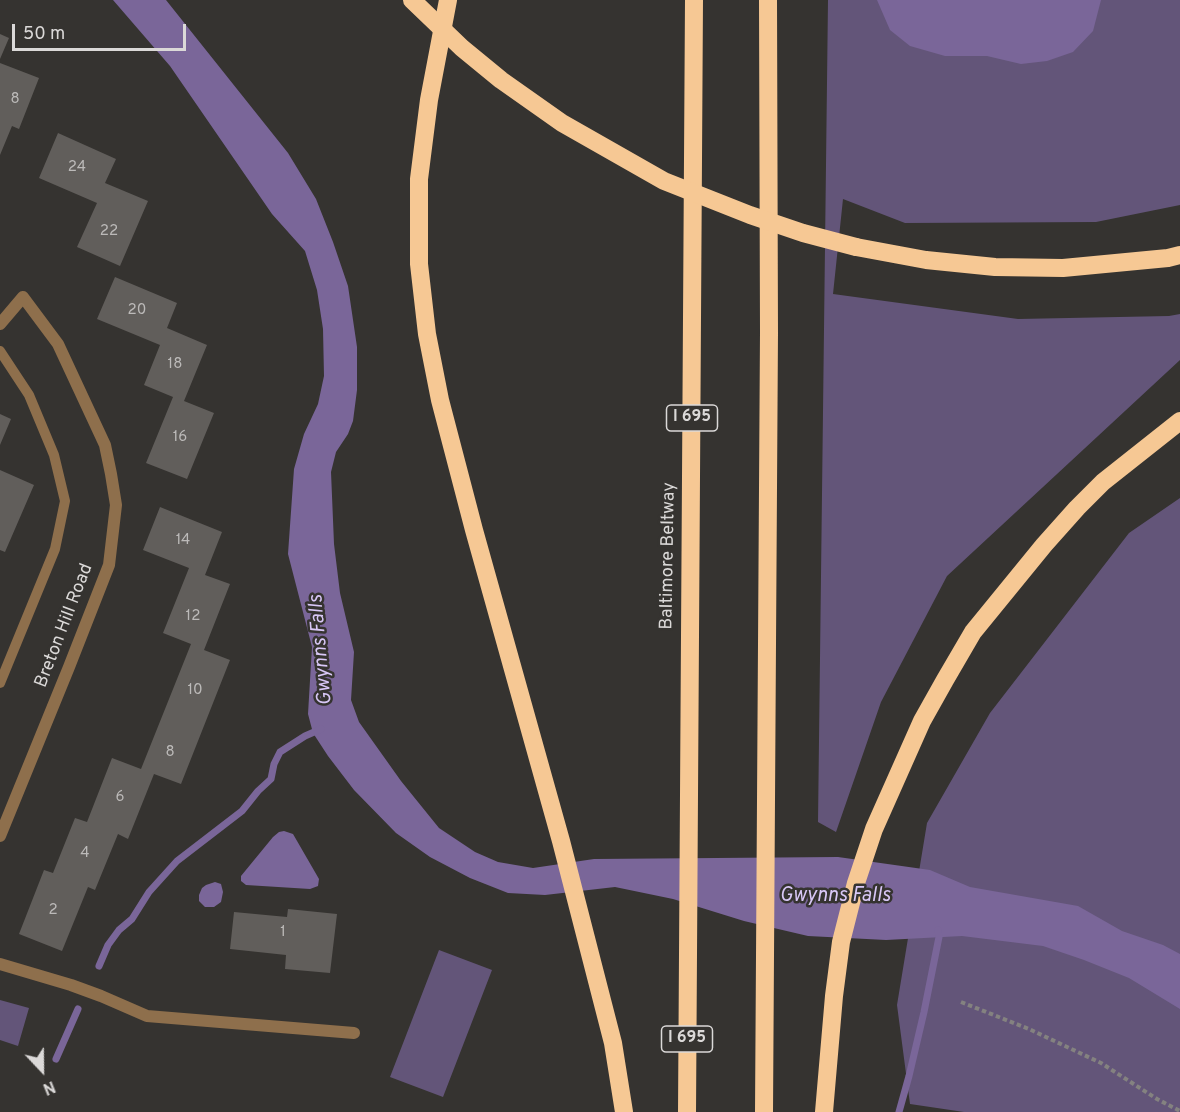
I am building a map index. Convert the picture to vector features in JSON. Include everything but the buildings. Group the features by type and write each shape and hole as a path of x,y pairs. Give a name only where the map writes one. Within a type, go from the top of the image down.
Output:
{"highway":[{"path":"412,0 462,48 501,80 562,123 664,181 803,233 856,247 926,260 1006,267 1063,268 1180,255"},
{"path":"448,0 429,100 419,179 419,264 427,334 440,400 457,465 561,840 614,1042 624,1112"},
{"name":"Baltimore Beltway","path":"687,1112 694,0"},
{"path":"764,1112 769,344 768,0"},
{"path":"824,1112 841,942 856,884 874,829 922,721 973,633 1023,569 1103,482 1180,421"}],"street":[{"name":"Breton Hill Road","path":"0,324 23,297 58,344 105,445 116,505 109,565 0,836"},
{"path":"0,964 81,989 147,1016 354,1033"}],"lane":[{"path":"0,351 29,395 54,455 64,501 55,549 0,683"}],"path":[{"path":"961,1002 1029,1029 1101,1063 1180,1112"}],"shaded area":[{"path":"828,0 1180,0 1180,205 1096,222 905,223 843,199 833,294 1018,319 1180,314 1180,360 947,576 881,702 836,832 818,822"},
{"path":"1180,498 1180,1112 964,1112 910,1104 897,1005 927,823 990,713 1129,533"},
{"path":"439,950 492,970 443,1097 390,1077"},
{"path":"0,1000 29,1008 18,1046 0,1040"}],"water":[{"name":"Gwynns Falls","path":"113,0 166,0 288,153 316,199 333,242 348,286 357,347 357,390 353,421 348,434 336,452 331,472 334,544 340,593 354,652 351,700 359,722 401,781 439,828 475,852 498,862 533,868 594,859 838,857 930,870 970,887 1078,906 1122,931 1163,945 1180,954 1180,1009 1129,978 1043,946 962,936 886,940 808,936 744,921 673,899 615,887 545,895 508,893 470,878 430,857 396,833 354,790 328,756 313,733 308,714 312,647 288,554 294,469 304,434 318,404 324,376 323,329 317,290 305,251 272,214 170,66"},
{"path":"877,0 1101,0 1093,31 1073,52 1047,61 1021,64 987,56 945,56 910,46 890,30"},
{"path":"284,831 293,834 319,879 318,886 310,889 246,885 241,881 241,876 273,837"},
{"path":"215,882 221,884 223,892 221,902 214,907 205,907 199,901 199,895 202,888"}],"waterway":[{"path":"99,966 108,945 119,930 132,919 149,892 177,861 242,811 271,779 274,764 280,752 321,729"},
{"path":"899,1112 924,1012 939,937 938,930"},
{"path":"56,1059 78,1009"}]}
